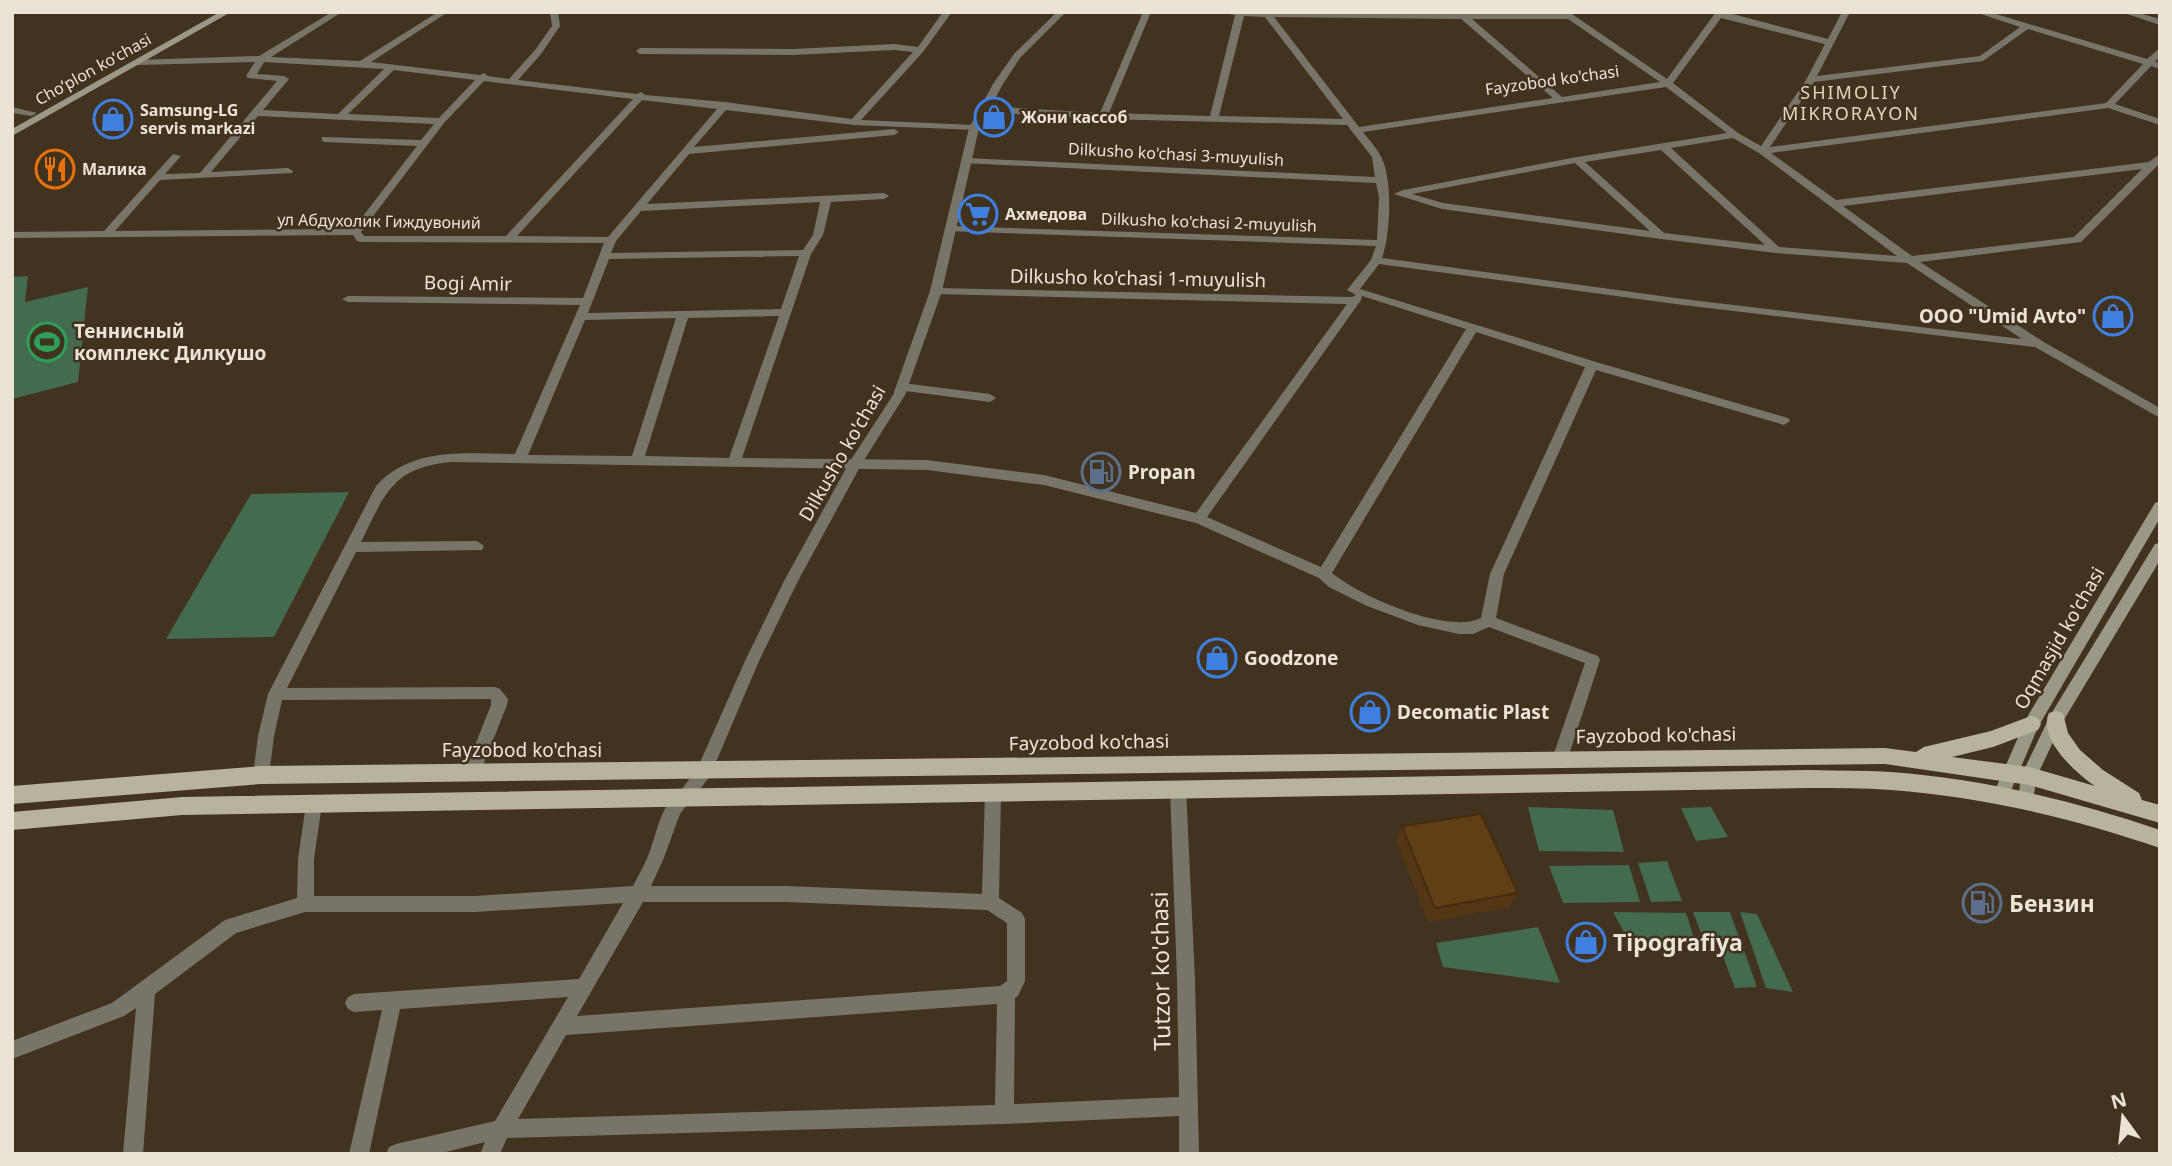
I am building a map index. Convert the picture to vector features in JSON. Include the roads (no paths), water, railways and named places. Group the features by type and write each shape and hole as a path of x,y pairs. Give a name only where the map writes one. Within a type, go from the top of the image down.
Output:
{"main road":[{"name":"Choʻplon koʻchasi","path":"12,125 216,12"},
{"name":"Choʻplon koʻchasi","path":"12,133 227,12"},
{"name":"Oqmasjid ko'chasi","path":"2026,800 2019,775 2031,724 2160,506"},
{"name":"Oqmasjid ko'chasi","path":"2001,795 2019,775 2056,719 2160,548"},
{"path":"2056,719 2064,744 2087,769 2155,812"},
{"path":"1912,758 1993,739 2031,724"},
{"name":"Fayzobod ko'chasi","path":"12,795 261,775 1705,756 1912,758 2019,775 2155,812"},
{"path":"12,821 182,806 1810,779 1889,781 2001,795 2077,812 2160,838"}],"street":[{"path":"203,176 284,79 251,76 261,59 338,12"},
{"path":"362,64 444,12"},
{"path":"513,80 538,52 556,26 554,12"},
{"path":"854,122 920,50 948,12"},
{"name":"Dilkusho ko'chasi","path":"490,1154 501,1129 638,894 655,860 673,810 704,771 757,649 855,463 902,387 936,290 974,128 1017,57 1062,12"},
{"path":"1103,116 1147,12"},
{"path":"1224,12 1464,17 1565,15 1668,84 1910,260 2038,344 2160,414"},
{"path":"1762,151 1811,80 1846,12"},
{"path":"1979,12 2160,66"},
{"path":"2125,12 2160,22"},
{"path":"1214,118 1240,13"},
{"path":"1199,519 1357,297 1353,290 1376,260 1382,243 1384,197 1377,157 1359,130 1267,14"},
{"path":"1668,84 1720,14 1830,42"},
{"path":"1464,17 1560,100"},
{"path":"1811,80 1983,58 2026,27"},
{"path":"640,51 793,52 894,47 920,50"},
{"path":"2109,105 2160,51"},
{"path":"138,62 261,59 362,64 484,76 854,122 974,128"},
{"path":"342,115 392,67"},
{"path":"356,232 441,121 484,76"},
{"name":"Fayzobod ko'chasi","path":"1359,130 1668,84"},
{"path":"509,239 641,95"},
{"path":"519,460 611,240 724,105"},
{"path":"1762,151 2109,105 2160,121"},
{"path":"984,109 1103,116 1350,122"},
{"path":"12,110 32,113"},
{"path":"258,113 441,121"},
{"path":"686,151 936,128"},
{"path":"1384,197 1577,160 1735,135"},
{"path":"325,139 423,143"},
{"path":"1662,146 1776,250"},
{"path":"106,235 176,156"},
{"path":"1399,194 1442,206 1661,236 1776,250 1910,260 2077,240 2160,157"},
{"path":"1577,160 1661,236"},
{"name":"Dilkusho ko'chasi 3-muyulish","path":"967,161 1383,180"},
{"path":"1832,204 2150,165"},
{"path":"157,177 288,171"},
{"path":"636,208 884,196"},
{"path":"734,461 784,312 806,253 812,248 817,237 826,199"},
{"name":"Dilkusho ko'chasi 2-muyulish","path":"951,229 1382,243"},
{"name":"ул Абдухолик Гиждувоний","path":"12,235 356,232 361,239 611,240"},
{"path":"605,256 806,253"},
{"path":"1376,260 1683,302 2038,344"},
{"name":"Dilkusho ko'chasi 1-muyulish","path":"936,290 1338,301 1357,297 1474,327 1592,365 1784,421"},
{"name":"Bogi Amir","path":"348,299 587,302"},
{"path":"581,317 784,312"},
{"path":"637,461 683,315"},
{"path":"1324,575 1474,327"},
{"path":"1488,621 1497,574 1592,365"},
{"path":"902,387 990,398"},
{"path":"261,775 266,736 276,695 380,489 393,474 412,465 442,458 927,465 1044,480 1199,519 1324,575 1332,584 1347,593 1438,626 1472,628 1488,621 1593,660 1560,759"},
{"path":"350,547 477,547"},
{"path":"276,695 495,693 500,699 499,705 472,773"},
{"name":"Tutzor ko'chasi","path":"1178,788 1186,979 1186,1106 1189,1154"},
{"path":"990,902 993,792"},
{"path":"305,904 306,859 314,804"},
{"path":"12,1050 118,1010 231,926 305,904 475,904 638,894 785,894 990,902 1016,919 1016,981 1012,990 1000,995 561,1026"},
{"path":"354,1003 583,987"},
{"path":"133,1154 146,991"},
{"path":"1004,1114 1006,993"},
{"path":"359,1154 393,1000"},
{"path":"396,1154 501,1129 1186,1106"}],"place":[{"name":"Жони кассоб","path":"994,117"},
{"name":"Samsung-LG servis markazi","path":"113,119"},
{"name":"Малика","path":"55,169"},
{"name":"Ахмедова","path":"978,214"},
{"name":"ООО \"Umid Avto\"","path":"2113,316"},
{"name":"Теннисный комплекс Дилкушо","path":"47,342"},
{"name":"Propan","path":"1101,472"},
{"name":"Goodzone","path":"1217,658"},
{"name":"Decomatic Plast","path":"1370,712"},
{"name":"Бензин","path":"1982,903"},
{"name":"Tipografiya","path":"1586,942"}],"district":[{"name":"SHIMOLIY MIKRORAYON","path":"1851,102"}]}
